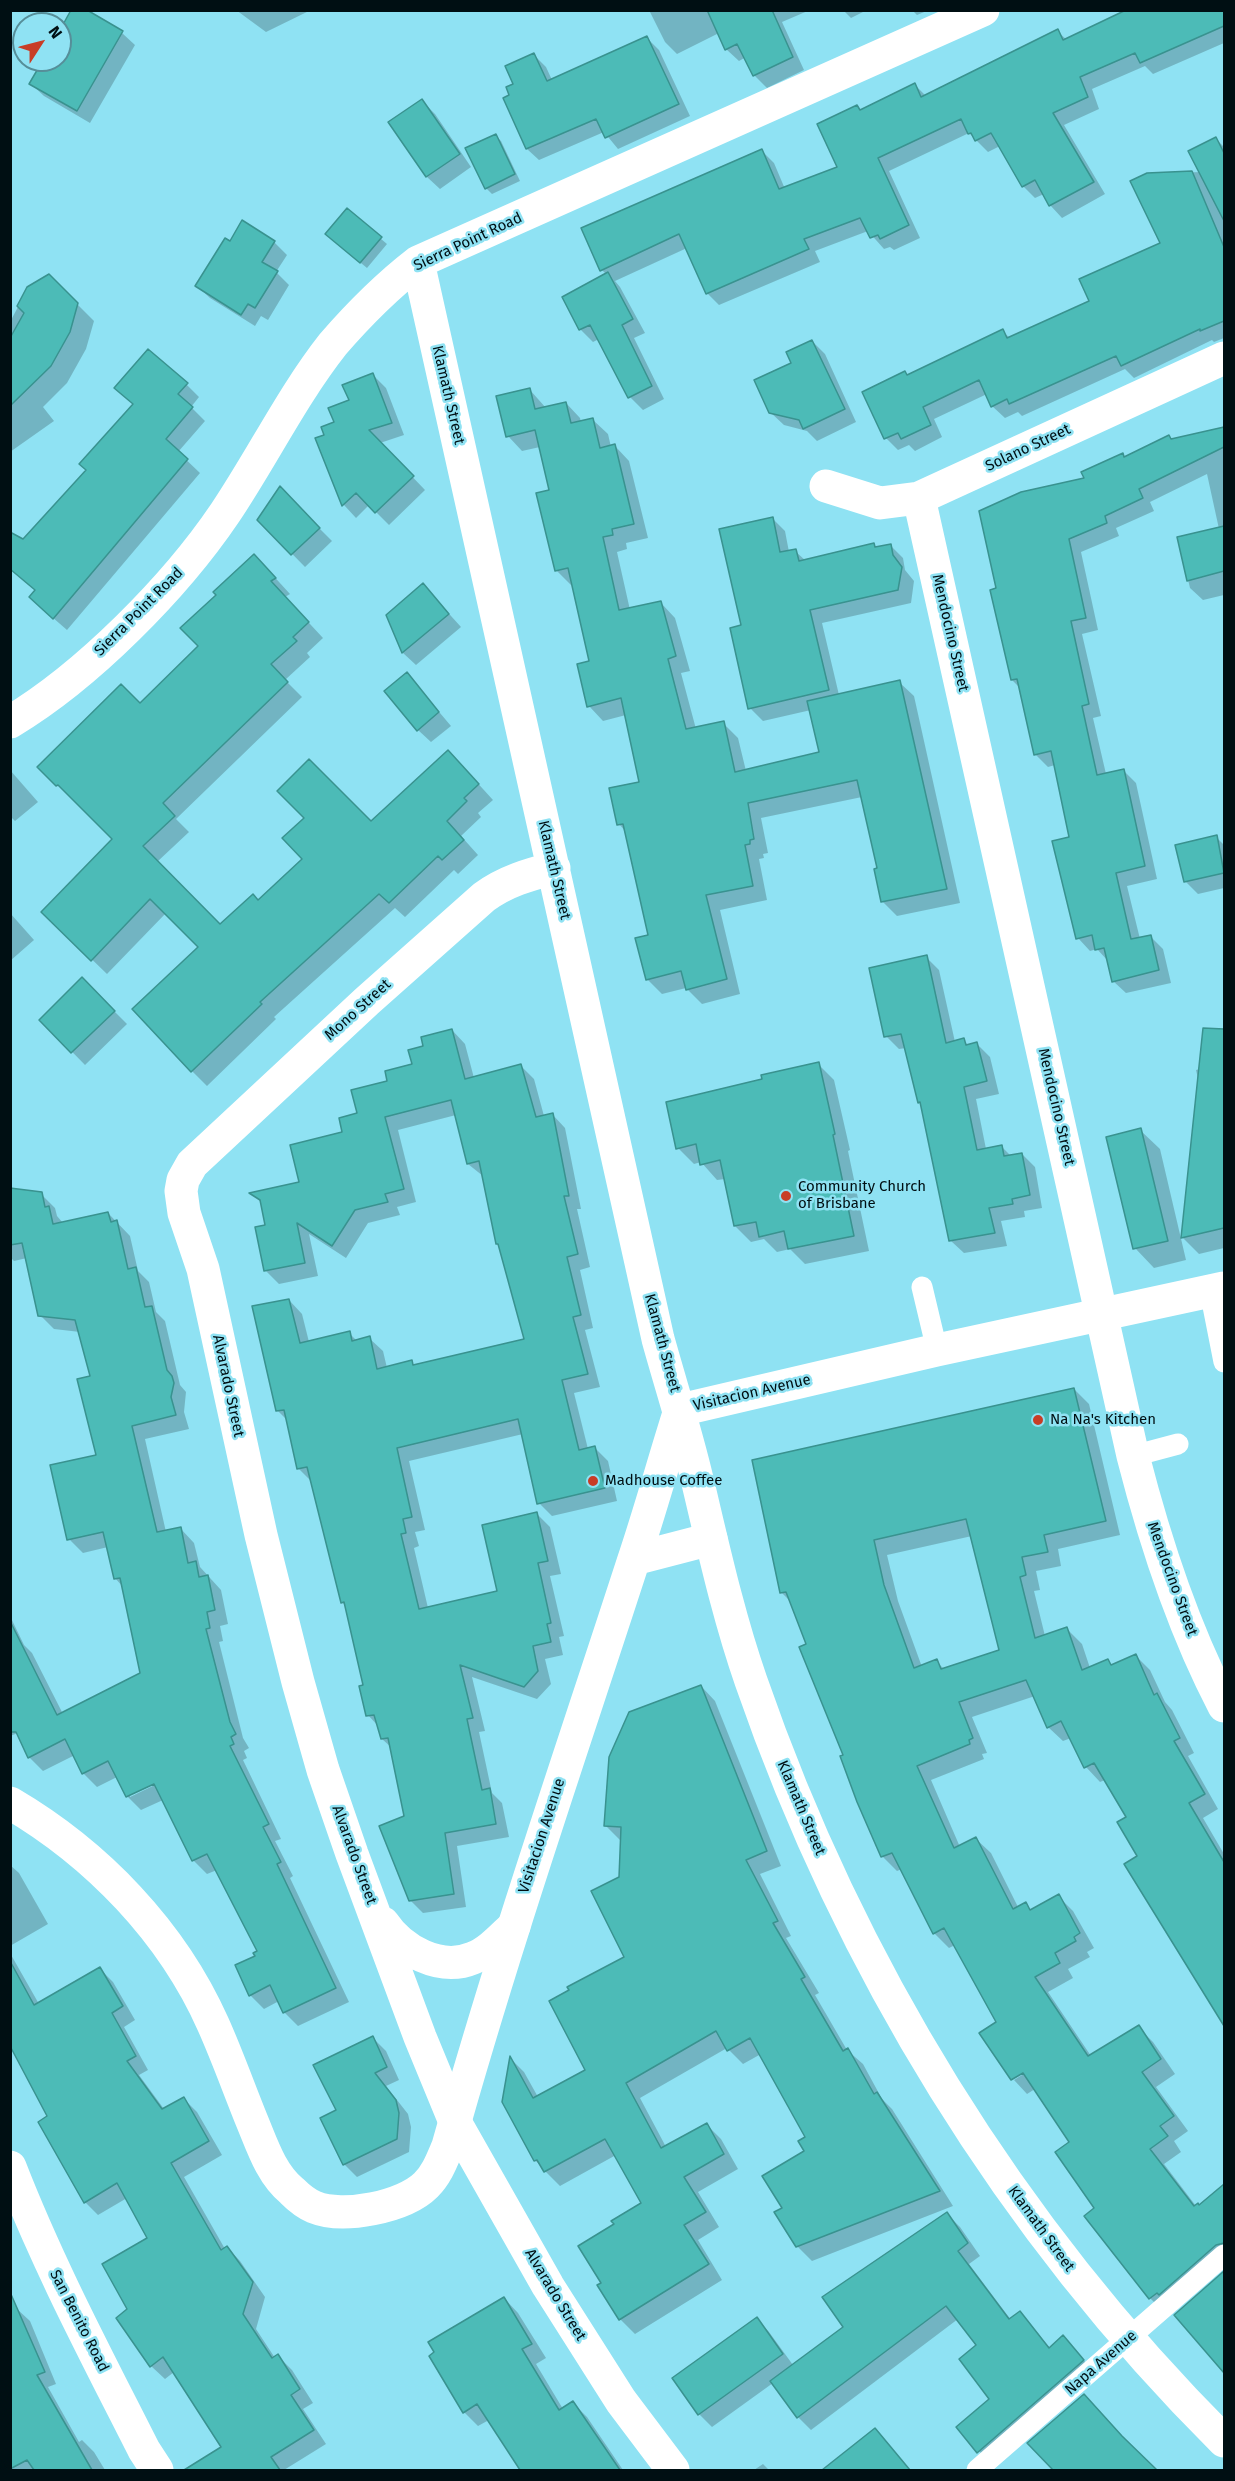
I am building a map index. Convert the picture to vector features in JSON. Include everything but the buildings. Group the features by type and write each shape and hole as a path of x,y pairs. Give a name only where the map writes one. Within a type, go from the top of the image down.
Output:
{"street":[{"name":"Sierra Point Road","path":"10,722 57,690 80,670 147,607 175,577 225,513 299,394 333,345 392,282 418,262 983,10"},
{"name":"Klamath Street","path":"418,262 658,1339 680,1410 711,1539 750,1677 776,1750 841,1901 880,1978 936,2075 997,2169 1053,2248 1129,2338 1224,2441"},
{"name":"Solano Street","path":"826,486 880,503 919,498 1224,358"},
{"name":"Mendocino Street","path":"919,498 1133,1456 1154,1532 1170,1578 1193,1639 1224,1706"},
{"name":"Mono Street","path":"183,1180 192,1164 484,897 501,885 519,877 554,868"},
{"name":"Alvarado Street","path":"183,1180 181,1191 184,1213 203,1269 261,1535 298,1682 324,1770 420,2037 455,2122 548,2286 621,2401 673,2470"},
{"name":"Visitacion Avenue","path":"10,1803 66,1841 100,1869 130,1900 175,1954 194,1984 214,2025 269,2163 290,2190 314,2207 339,2212 364,2211 397,2202 424,2187 440,2167 562,1773 634,1559 680,1410 1102,1313 1217,1290"},
{"path":"634,1559 711,1539"},
{"path":"373,1909 400,1944 413,1953 437,1960 459,1962 473,1958 491,1948 514,1926"},
{"name":"San Benito Road","path":"10,2167 41,2245 144,2450 157,2470"}],"lane":[{"path":"922,1287 937,1350"},
{"path":"1217,1290 1224,1362"},
{"path":"1133,1456 1178,1444"},
{"name":"Napa Avenue","path":"976,2470 1224,2255"}],"place":[{"name":"Community Church of Brisbane","path":"786,1196"},
{"name":"Na Na's Kitchen","path":"1038,1420"},
{"name":"Madhouse Coffee","path":"593,1481"}]}
